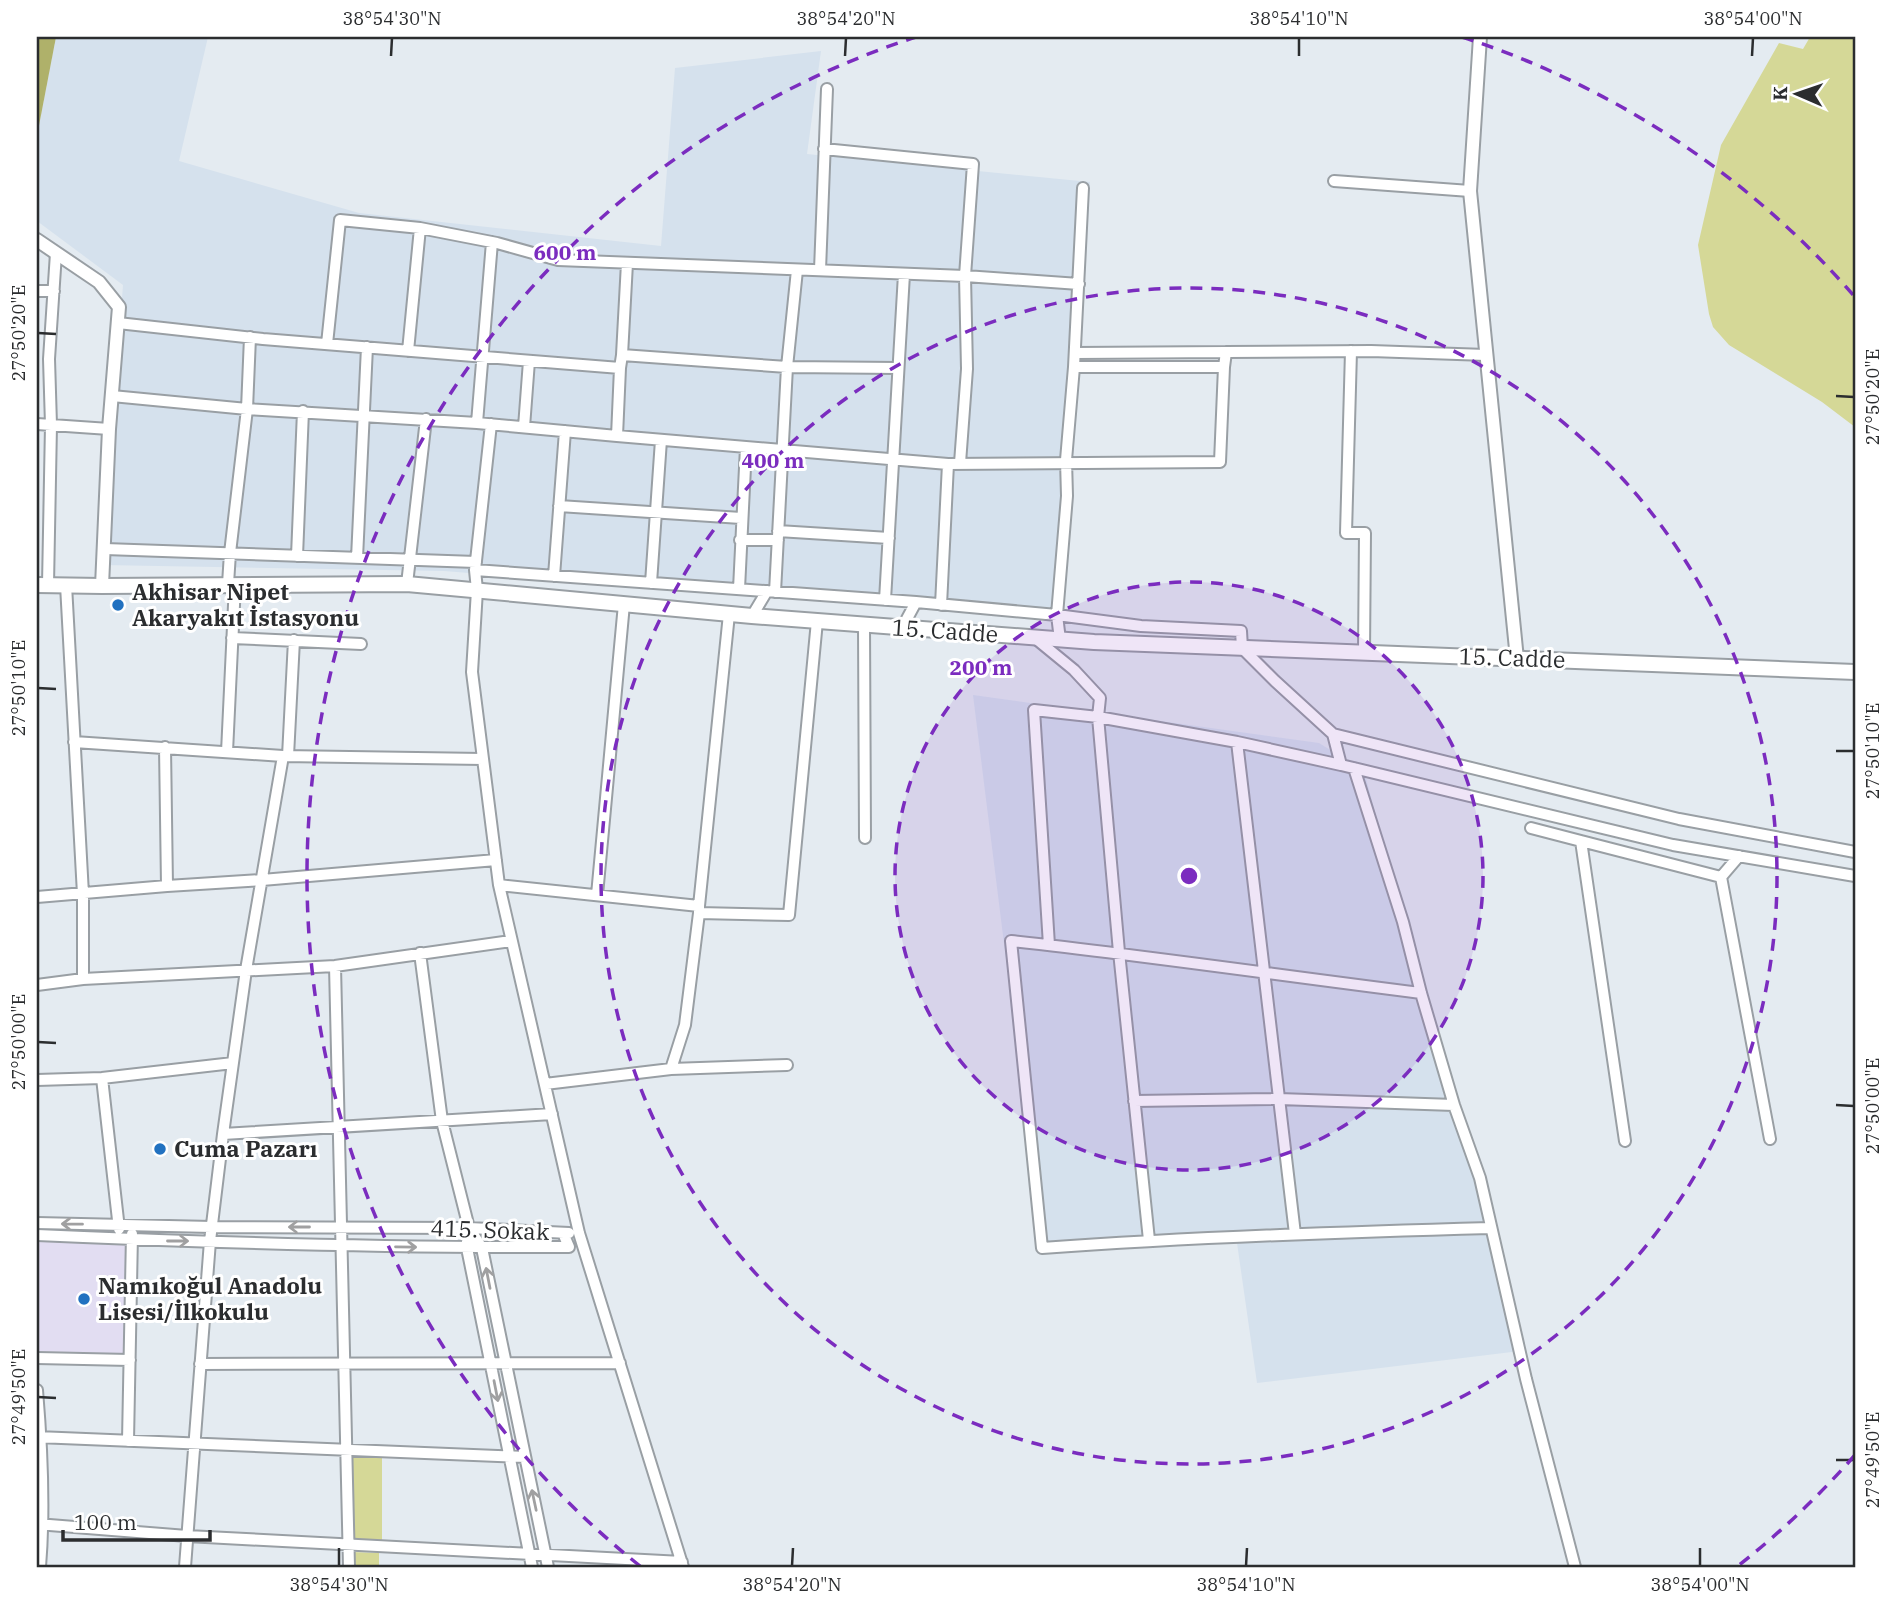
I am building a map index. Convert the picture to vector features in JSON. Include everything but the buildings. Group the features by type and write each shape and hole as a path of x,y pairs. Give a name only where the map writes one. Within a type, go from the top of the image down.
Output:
{"main road":[{"name":"15. Cadde","path":"42,585 407,584 752,616 1060,640 1855,672"}],"street":[{"path":"1480,37 1470,191 1517,659"},
{"path":"820,270 827,89"},
{"path":"824,149 973,164 965,276 967,369 954,463 941,604"},
{"path":"1334,181 1470,191"},
{"path":"1060,640 1057,615 1067,496 1066,463 1075,354 1083,188"},
{"path":"327,344 340,220 420,228 492,242 558,260 965,276 1079,284"},
{"path":"408,351 420,228"},
{"path":"37,240 99,282 119,307 102,586"},
{"path":"477,422 492,242"},
{"path":"42,585 51,425 49,359 56,253"},
{"path":"617,436 627,263"},
{"path":"752,616 771,592 778,536 787,366 797,270"},
{"path":"885,600 904,274"},
{"path":"37,291 54,292"},
{"path":"118,323 327,344 620,368"},
{"path":"227,752 232,638 230,553 247,409 250,337"},
{"path":"357,558 367,347"},
{"path":"1075,354 1350,351 1486,355"},
{"path":"1350,351 1346,533 1365,533 1364,653"},
{"path":"112,396 247,409 477,422 661,440 954,463 1220,462 1226,352"},
{"path":"622,355 787,366 898,368"},
{"path":"37,359 49,359"},
{"path":"524,427 529,361"},
{"path":"1074,367 1224,367"},
{"path":"297,556 303,411"},
{"path":"407,584 426,419"},
{"path":"37,424 110,429"},
{"path":"40,1525 187,1536 529,1554 547,1561 682,1565 579,1233 499,885 472,672 477,590 475,566 491,424"},
{"path":"554,576 565,431"},
{"path":"651,583 661,440"},
{"path":"739,589 746,447"},
{"path":"559,506 741,517"},
{"path":"740,540 778,536 889,538"},
{"path":"104,548 411,560 554,576 941,604 1141,626 1241,631 1241,648 1333,734 1679,819 1855,852"},
{"path":"66,585 83,894 83,979"},
{"path":"902,628 916,602"},
{"path":"597,895 624,604"},
{"path":"671,1069 685,1025 729,614"},
{"path":"499,885 699,909 789,915 817,621"},
{"path":"864,625 865,838"},
{"path":"232,638 361,644"},
{"path":"1035,638 1074,670 1100,698 1097,717 1149,1240"},
{"path":"185,1567 210,1241 246,970 286,756 294,640"},
{"path":"1049,945 1034,710 1097,717 1237,743 1354,768 1673,845 1855,876"},
{"path":"1333,734 1341,765"},
{"path":"74,742 286,756 483,759"},
{"path":"1237,743 1295,1234"},
{"path":"165,747 167,886"},
{"path":"1354,768 1403,922 1454,1105 1480,1178 1526,1379 1576,1567"},
{"path":"1531,828 1721,877"},
{"path":"1581,841 1625,1141"},
{"path":"1721,877 1739,856"},
{"path":"37,897 496,860"},
{"path":"1721,877 1770,1139"},
{"path":"37,985 83,979 335,965 511,941"},
{"path":"1421,993 1119,952 1011,941 1042,1248 1149,1240 1491,1228"},
{"path":"421,953 442,1121 470,1228 482,1248 547,1561"},
{"path":"335,965 349,1567"},
{"path":"37,1080 102,1078 233,1063"},
{"path":"545,1084 671,1069 787,1065"},
{"path":"102,1078 120,1239"},
{"path":"1134,1101 1279,1099 1454,1105"},
{"path":"223,1134 552,1114"},
{"name":"415. Sokak","path":"37,1223 470,1228 563,1233 569,1247 467,1248 37,1235"},
{"path":"128,1441 132,1225"},
{"path":"470,1228 467,1248 532,1567"},
{"path":"563,1233 579,1233"},
{"path":"37,1358 130,1360"},
{"path":"200,1364 620,1363"},
{"path":"37,1390 40,1567"},
{"path":"39,1437 524,1457"}],"shaded area":[{"path":"56,37 208,37 179,161 359,213 661,246 675,68 821,51 807,154 1090,182 1063,620 444,571 103,565 123,285 37,221 37,136"},
{"path":"973,695 1319,743 1364,771 1520,1351 1257,1383 1236,1236 1042,1248"},
{"name":"Namıkoğul Anadolu Lisesi/İlkokulu","path":"37,1235 132,1239 130,1360 37,1358"}],"green space":[{"path":"37,37 56,37 37,136"},
{"path":"1810,37 1855,37 1855,427 1822,402 1729,345 1713,327 1698,245 1721,145 1779,43 1803,49"},
{"path":"351,1456 382,1456 382,1543 352,1541"},
{"path":"352,1552 379,1553 379,1567 353,1567"}],"place":[{"name":"Akhisar Nipet Akaryakıt İstasyonu","path":"118,605"},
{"name":"Cuma Pazarı","path":"160,1149"},
{"name":"Namıkoğul Anadolu Lisesi/İlkokulu","path":"84,1299"}]}
